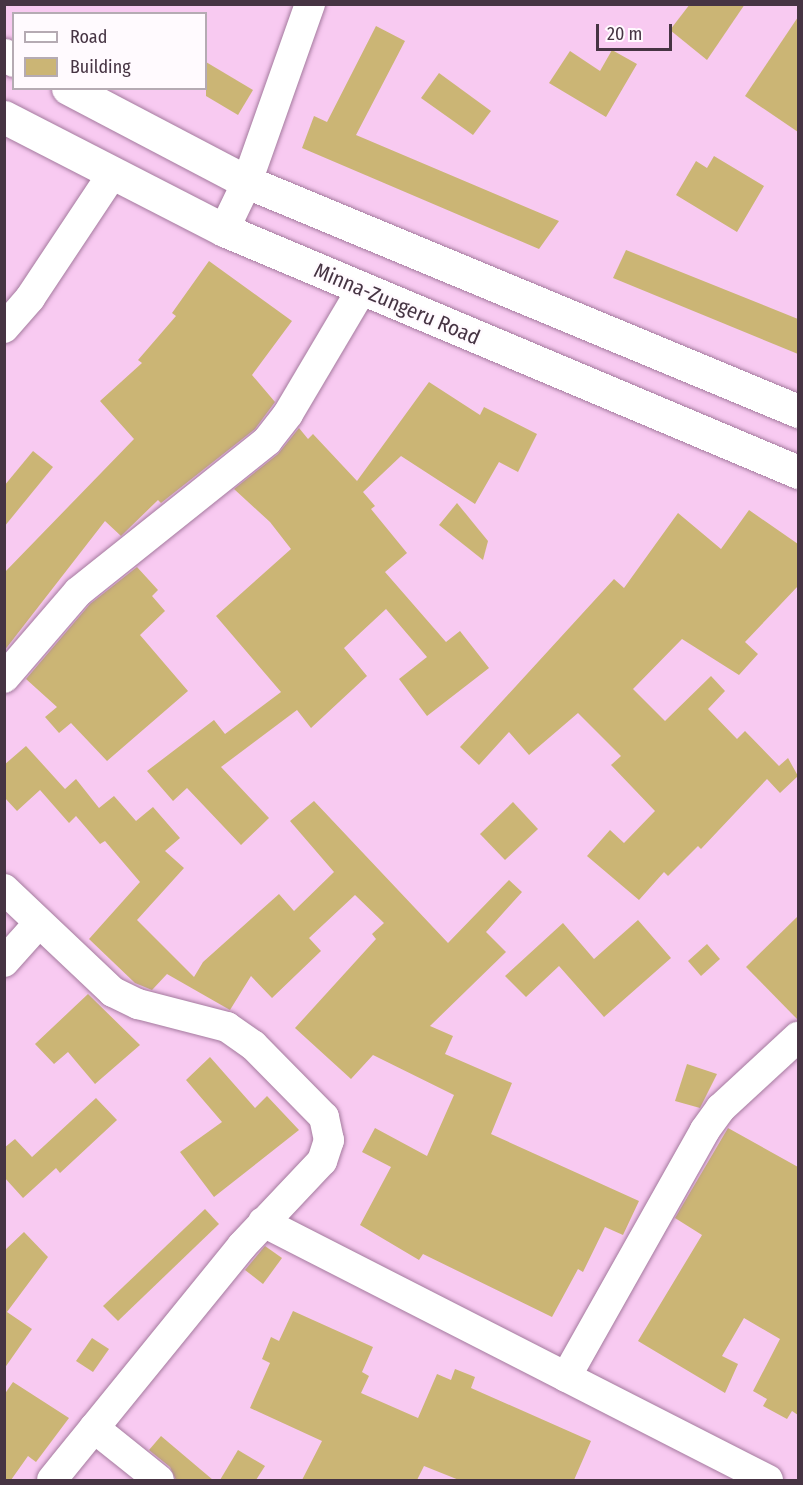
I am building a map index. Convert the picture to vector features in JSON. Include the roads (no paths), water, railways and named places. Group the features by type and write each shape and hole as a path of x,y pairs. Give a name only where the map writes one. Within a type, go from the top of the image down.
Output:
{"main road":[{"path":"72,90 248,182 798,411"},
{"name":"Minna-Zungeru Road","path":"4,117 224,230 798,472"}],"street":[{"path":"224,230 248,182 310,4"},
{"path":"4,328 30,298 113,173"},
{"path":"4,678 78,592 267,441 288,414 362,289"},
{"path":"4,889 38,924 113,992 148,1007 227,1027 253,1045 324,1117 329,1140 322,1161 263,1222 52,1480"},
{"path":"4,962 38,924"},
{"path":"566,1377 705,1130 721,1108 798,1037"},
{"path":"263,1222 768,1480"},
{"path":"94,1428 159,1480"}]}
